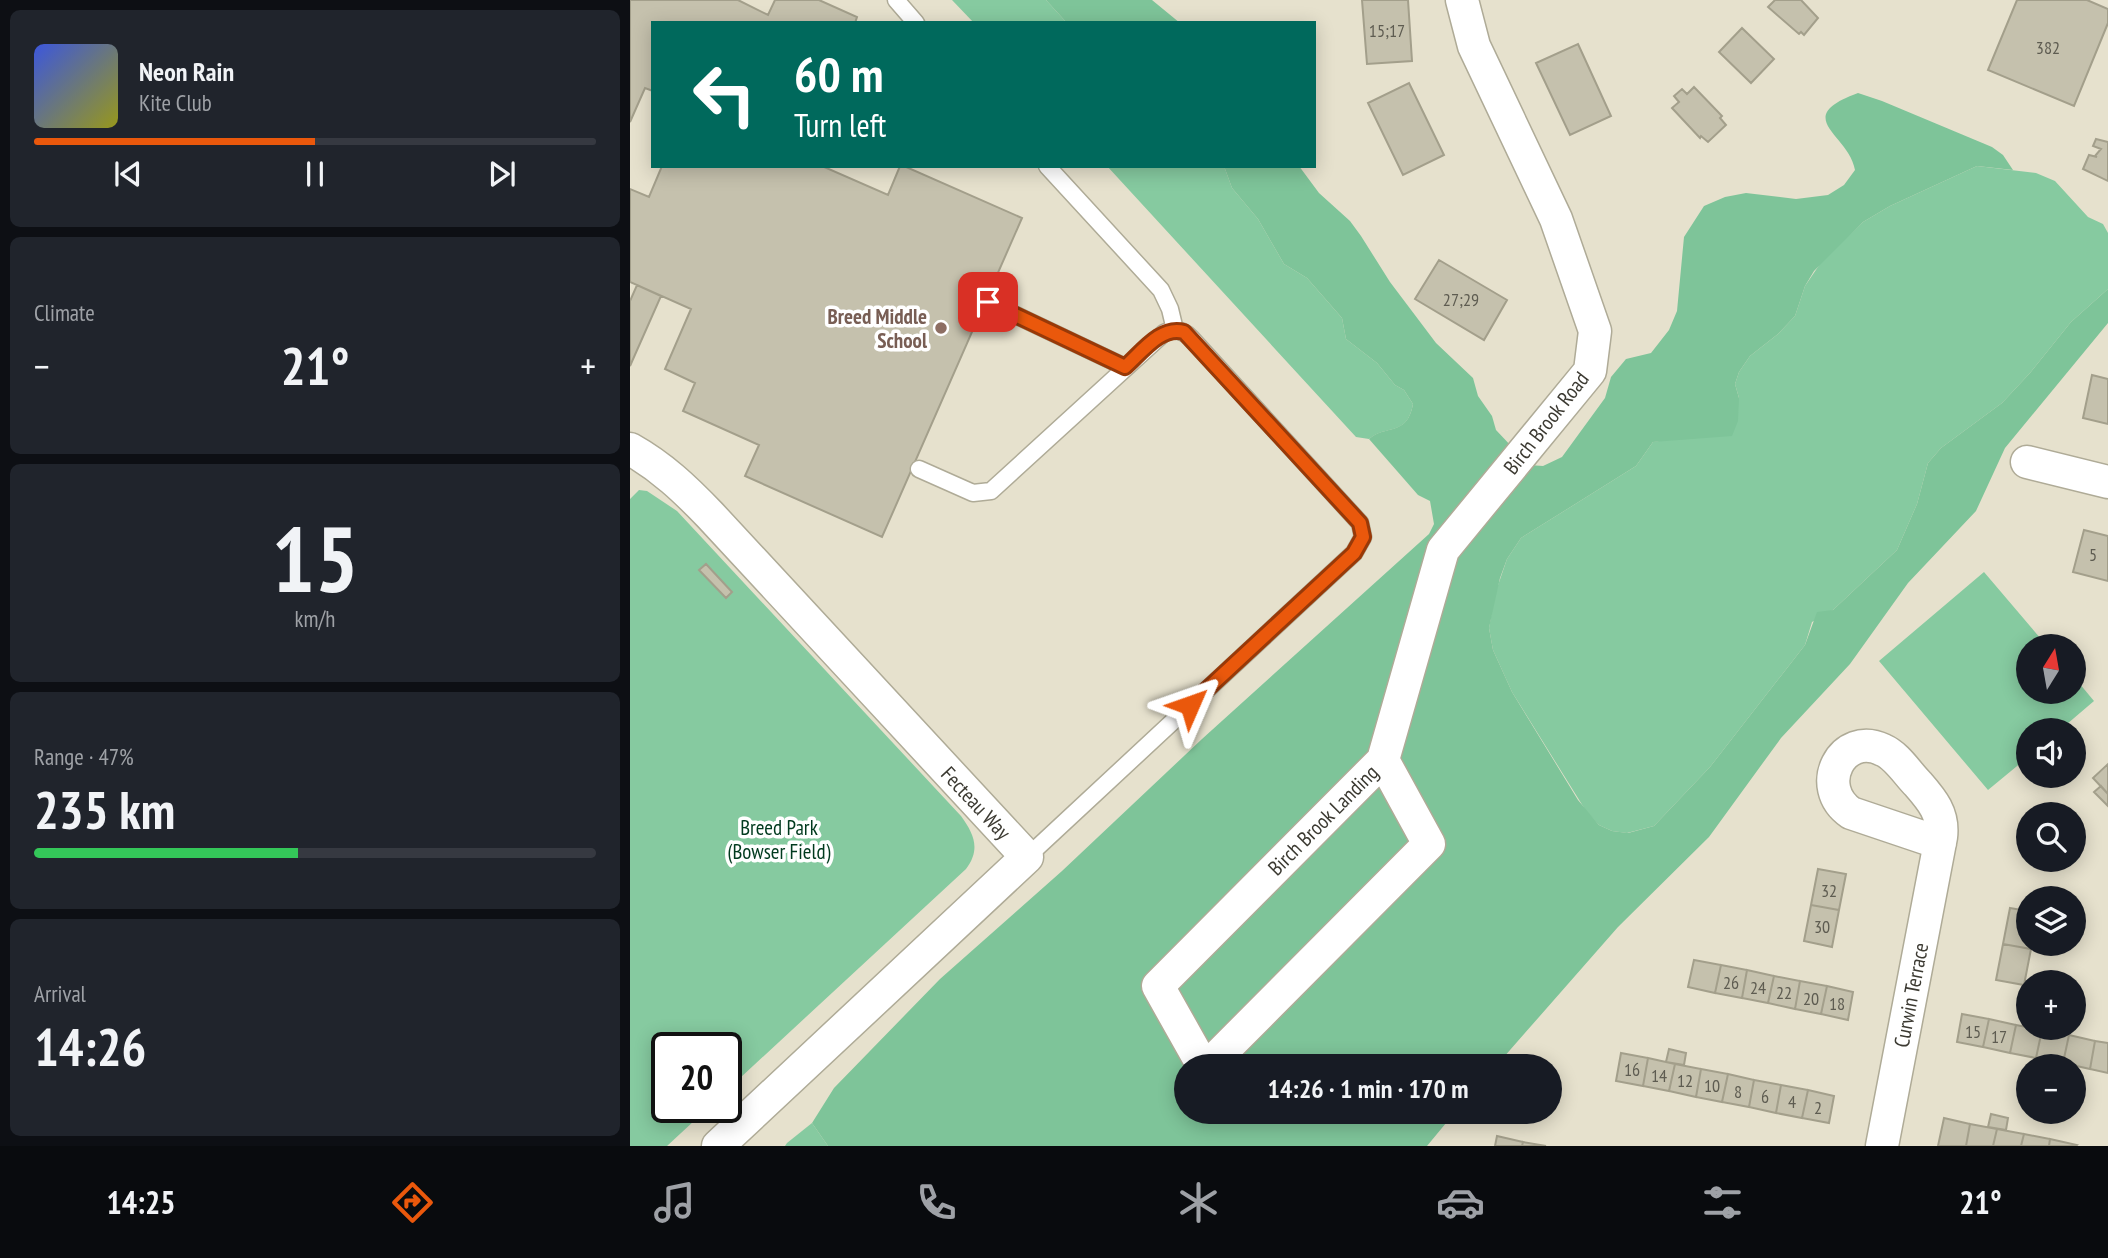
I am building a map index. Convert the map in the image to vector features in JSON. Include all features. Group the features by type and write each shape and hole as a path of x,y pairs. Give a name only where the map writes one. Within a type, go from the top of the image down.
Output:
{"street":[{"name":"Birch Brook Road","path":"1383,760 1443,550 1590,371 1595,331 1556,219 1474,46 1462,0"},
{"name":"Fecteau Way","path":"630,449 676,480 1027,857 718,1146"},
{"path":"2027,462 2108,482"},
{"name":"Birch Brook Landing","path":"1199,1054 1158,986 1383,760 1429,844 1218,1054"},
{"name":"Curwin Terrace","path":"1882,1146 1940,844"}],"lane":[{"path":"895,0 914,21"},
{"path":"1049,168 1161,290 1170,309 1175,330"},
{"path":"988,302 1125,367"},
{"path":"919,469 973,493 991,491 1125,367 1164,333 1175,330 1184,332 1191,338 1355,515 1362,527 1361,541 1354,553 1027,857"}],"green space":[{"path":"952,0 1046,0 1065,21 972,21"},
{"path":"1046,0 1152,0 1178,21 1065,21"},
{"path":"1858,93 1992,147 2003,155 2013,170 1977,166 1890,206 1863,222 1814,271 1805,286 1795,316 1778,334 1750,356 1739,372 1735,384 1739,398 1738,421 1732,436 1653,442 1636,466 1521,538 1507,559 1489,628 1493,650 1512,692 1578,800 1599,825 1612,831 1628,833 1654,826 1710,767 1805,645 1817,612 1833,610 1897,550 1917,504 1928,463 1941,448 2002,403 2071,322 2108,289 2108,323 2005,448 1976,511 1908,583 1850,664 1781,738 1709,837 1618,927 1507,1054 1174,1054 1174,1124 1445,1124 1427,1146 828,1146 812,1123 834,1088 940,979 1062,871 1202,739 1429,534 1434,524 1430,501 1418,495 1369,439 1401,426 1410,414 1413,404 1404,390 1395,385 1377,363 1346,339 1342,318 1307,278 1284,264 1258,219 1232,188 1225,168 1300,168 1319,193 1350,221 1390,282 1436,343 1473,378 1478,396 1492,416 1496,430 1529,465 1543,466 1562,457 1605,398 1611,377 1626,359 1651,353 1669,330 1677,311 1684,237 1704,206 1725,197 1746,193 1796,199 1828,195 1844,185 1855,170 1851,157 1829,127 1826,119 1828,111 1838,102"},
{"path":"1977,166 2036,173 2055,181 2088,217 2103,224 2108,233 2108,289 2071,322 2002,403 1941,448 1928,463 1917,504 1897,550 1833,610 1812,622 1805,645 1710,767 1654,826 1627,833 1612,831 1599,825 1586,811 1512,692 1493,650 1489,628 1495,594 1507,559 1521,538 1636,466 1653,442 1678,438 1739,398 1735,384 1739,372 1750,356 1778,334 1795,316 1805,286 1822,261 1863,222 1890,206"},
{"path":"1109,168 1225,168 1232,188 1258,219 1284,264 1307,278 1342,318 1346,339 1377,363 1395,385 1404,390 1413,404 1410,414 1401,426 1369,439 1356,437"},
{"name":"Breed Park (Bowser Field)","path":"639,490 647,491 677,511 961,816 974,842 971,862 966,869 742,1076 742,1032 651,1032 651,1123 692,1123 667,1146 630,1146 630,499"},
{"path":"1984,572 2037,634 2016,634 2016,704 2086,704 2086,691 2094,701 2074,718 2016,718 2016,767 1988,790 1879,661"},
{"path":"812,1123 828,1146 785,1146 787,1143"}],"building":[{"path":"630,0 738,0 768,15 775,0 819,0 857,17 856,21 651,21 651,90 645,88 630,122"},
{"path":"1362,0 1408,0 1412,61 1367,64"},
{"path":"1775,0 1801,0 1818,18 1804,35 1801,32 1799,34 1768,7"},
{"path":"2017,0 2087,0 2108,9 2108,23 2074,106 1988,70"},
{"path":"1742,28 1774,59 1751,83 1719,52"},
{"path":"1578,44 1611,116 1570,135 1536,63"},
{"path":"1409,83 1444,155 1403,175 1368,103"},
{"path":"1694,87 1722,116 1720,118 1726,125 1708,142 1701,136 1700,138 1672,108 1679,102 1674,96 1682,89 1687,94"},
{"path":"2096,139 2108,142 2108,181 2083,169 2089,155 2097,157 2095,156 2101,149 2093,146"},
{"path":"661,168 827,168 888,195 899,168 909,168 1022,218 882,537 745,476 759,445 683,411 695,383 665,369 691,309 630,282 630,189 649,197"},
{"path":"1439,260 1507,300 1484,340 1415,299"},
{"path":"637,285 661,296 630,366 630,301"},
{"path":"2092,375 2108,379 2108,424 2083,418"},
{"path":"2084,530 2108,536 2108,581 2073,572"},
{"path":"706,564 732,592 726,598 699,570"},
{"path":"2108,764 2108,794 2093,778"},
{"path":"2101,786 2108,794 2108,806 2094,792"},
{"path":"1818,869 1846,874 1839,910 1811,905"},
{"path":"1811,905 1839,910 1832,947 1804,941"},
{"path":"2010,908 2016,909 2016,946 2003,944"},
{"path":"2003,944 2016,946 2016,956 2030,956 2027,970 2016,970 2016,984 1996,980"},
{"path":"1694,960 1721,965 1715,993 1688,987"},
{"path":"1721,965 1747,970 1742,998 1715,993"},
{"path":"1747,970 1774,976 1768,1003 1742,998"},
{"path":"1774,976 1800,981 1795,1009 1768,1003"},
{"path":"1800,981 1827,986 1821,1014 1795,1009"},
{"path":"1827,986 1853,992 1848,1020 1821,1014"},
{"path":"1962,1014 1989,1019 1983,1047 1957,1042"},
{"path":"1989,1019 2016,1025 2010,1053 1983,1047"},
{"path":"2016,1025 2016,1040 2040,1040 2037,1054 2010,1053"},
{"path":"2040,1040 2068,1040 2065,1054 2037,1054"},
{"path":"2068,1040 2095,1041 2090,1069 2086,1068 2086,1054 2065,1054"},
{"path":"2095,1041 2108,1043 2108,1073 2090,1069"},
{"path":"1669,1049 1686,1053 1684,1065 1666,1062"},
{"path":"1621,1053 1648,1058 1643,1086 1616,1081"},
{"path":"1648,1058 1675,1064 1669,1091 1643,1086"},
{"path":"1675,1064 1701,1069 1696,1097 1669,1091"},
{"path":"1701,1069 1728,1074 1722,1102 1696,1097"},
{"path":"1728,1074 1754,1080 1749,1107 1722,1102"},
{"path":"1754,1080 1781,1085 1776,1113 1749,1107"},
{"path":"1781,1085 1808,1090 1802,1118 1776,1113"},
{"path":"1808,1090 1834,1096 1829,1123 1802,1118"},
{"path":"1991,1114 2008,1118 2006,1130 1988,1127"},
{"path":"1944,1118 1970,1124 1966,1146 1938,1146"},
{"path":"1970,1124 1997,1129 1993,1146 1966,1146"},
{"path":"1997,1129 2024,1134 2021,1146 1993,1146"},
{"path":"2024,1134 2050,1139 2049,1146 2021,1146"},
{"path":"1497,1136 1523,1142 1522,1146 1495,1146"},
{"path":"2050,1139 2077,1145 2049,1146"},
{"path":"1523,1142 1546,1146 1522,1146"}],"place":[{"name":"Breed Middle School","path":"941,328"}],"route":[{"path":"988,302 1125,367 1164,333 1175,330 1184,332 1360,523 1363,537 1354,553 1190,705"}]}
